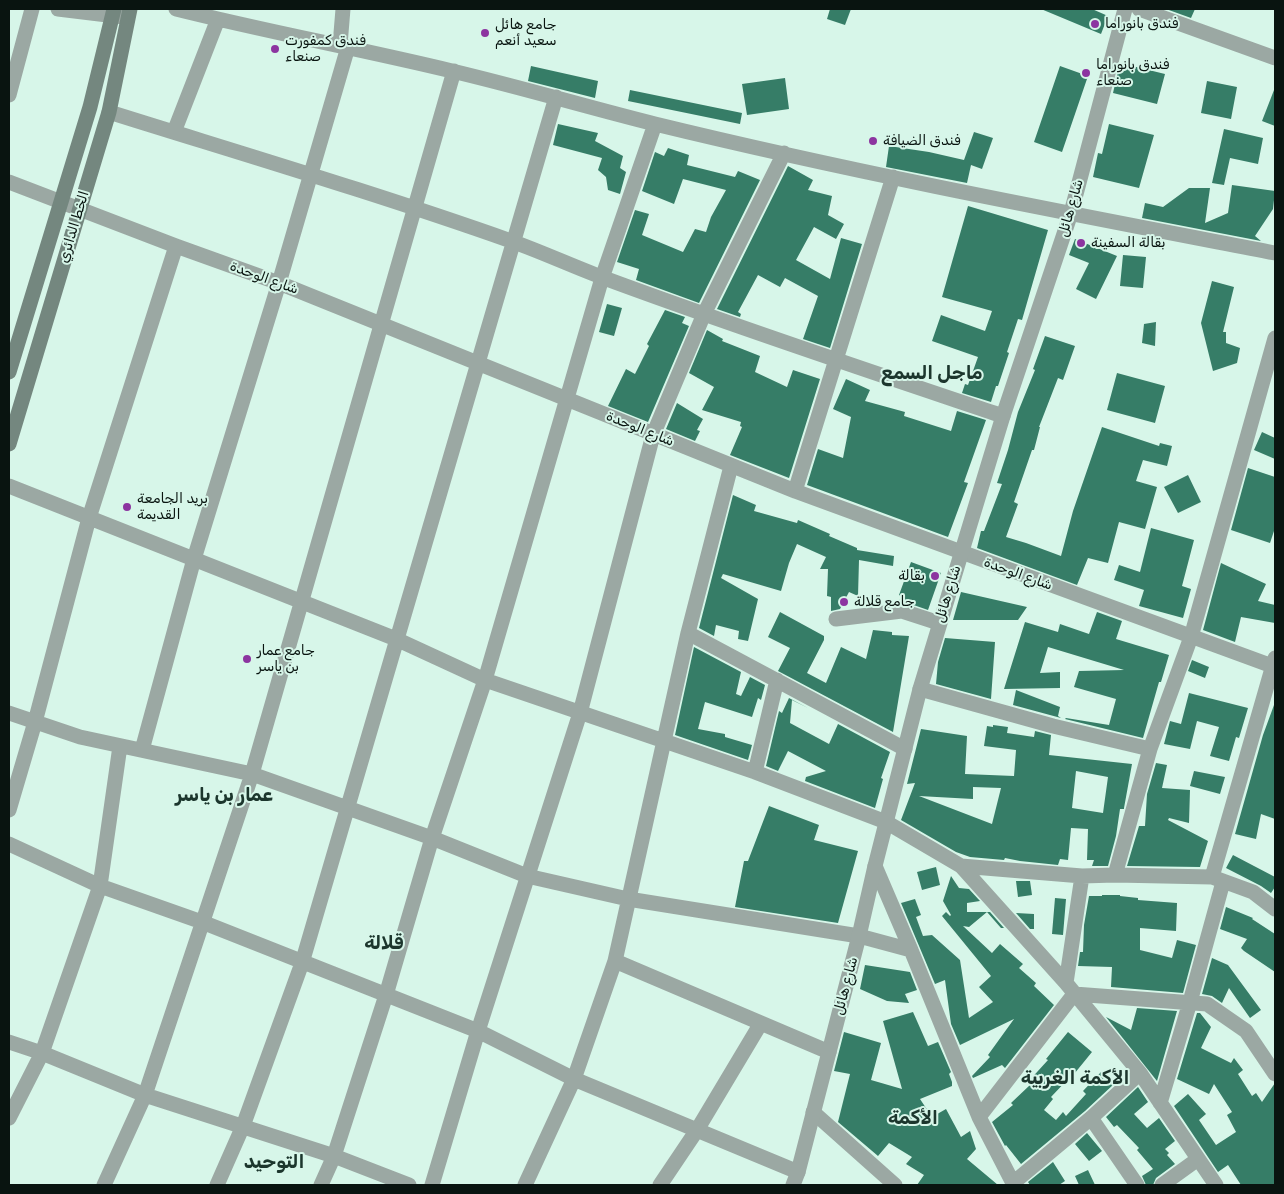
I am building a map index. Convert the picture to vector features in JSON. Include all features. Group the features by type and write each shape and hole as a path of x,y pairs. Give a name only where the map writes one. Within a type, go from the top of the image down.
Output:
{"main road":[{"name":"الخط الدائري","path":"9,372 90,107 113,12"},
{"name":"الخط الدائري","path":"9,444 109,112 129,13"}],"street":[{"path":"9,95 32,9"},
{"path":"58,9 129,13"},
{"path":"176,9 218,20 454,71 655,124 893,177 1275,253"},
{"path":"142,750 194,560 311,174 344,46 342,9"},
{"name":"شارع هائل","path":"795,1179 859,936 920,690 1003,416 1070,213 1125,9"},
{"path":"1139,9 1275,58"},
{"path":"174,132 218,20"},
{"path":"104,1185 146,1095 252,774 454,71"},
{"path":"216,1185 242,1126 302,963 556,97"},
{"path":"109,112 415,208 513,242 602,278 1003,416"},
{"path":"322,1185 334,1156 386,995 432,838 485,680 602,278 655,124"},
{"path":"432,1185 478,1031 580,713 654,435 704,314 784,152"},
{"path":"795,491 893,177"},
{"name":"شارع الوحدة","path":"9,182 279,283 795,491 1191,637 1274,663"},
{"path":"9,810 35,722 89,518 176,246"},
{"path":"1115,875 1150,749 1191,637 1275,338"},
{"path":"526,1185 574,1079 614,961 688,633 731,466"},
{"path":"9,486 396,639 485,680 755,772 886,822 961,866 1070,988 1140,1073 1216,1185"},
{"path":"836,619 902,611 939,623"},
{"path":"688,633 905,749"},
{"path":"1160,1103 1190,1002 1217,879 1274,663"},
{"path":"755,772 777,680"},
{"path":"920,690 1052,726 1150,749"},
{"path":"9,713 80,736 252,774 432,838 528,876 628,899 859,936 911,950"},
{"path":"9,1118 42,1053 100,886 120,746"},
{"path":"9,844 100,886 202,922 478,1031 574,1079 697,1130 795,1179"},
{"path":"875,866 979,1117 1013,1184 1091,1118 1140,1073"},
{"path":"961,866 1082,876 1115,875 1217,879 1253,892 1275,909"},
{"path":"979,1117 1070,988 1082,876"},
{"path":"614,961 829,1052"},
{"path":"1070,988 1207,1004 1246,1031 1275,1074"},
{"path":"660,1185 697,1130 761,1023"},
{"path":"9,1042 42,1053 146,1095 334,1156 409,1185"},
{"path":"813,1112 895,1185"},
{"path":"1091,1118 1137,1185"},
{"path":"1162,1185 1198,1160"}],"building":[{"path":"830,9 851,9 845,25 827,19"},
{"path":"1041,9 1092,9 1108,16 1101,34"},
{"path":"1166,9 1195,9 1191,18"},
{"path":"1120,63 1165,74 1157,104 1113,93"},
{"path":"531,66 598,81 595,98 528,81"},
{"path":"1060,66 1088,76 1062,152 1034,142"},
{"path":"785,78 789,109 747,115 742,84"},
{"path":"1207,81 1237,87 1231,119 1201,113"},
{"path":"630,90 742,113 740,124 628,101"},
{"path":"1275,90 1275,126 1262,121"},
{"path":"558,124 598,133 595,141 623,156 620,168 626,172 620,194 608,190 606,177 598,170 602,158 553,145"},
{"path":"1109,124 1154,135 1139,188 1093,177 1098,153 1102,154"},
{"path":"1224,129 1263,138 1258,164 1230,158 1224,185 1212,183"},
{"path":"974,132 993,138 982,169 971,165 967,183 886,167 889,146 964,160"},
{"path":"668,148 689,155 687,165 735,177 738,171 760,180 699,303 636,280 639,269 617,262 635,210 649,214 642,235 683,252 695,229 706,232 711,217 726,190 683,179 674,204 642,191 655,152 664,156"},
{"path":"788,166 813,180 808,190 832,196 828,215 844,224 836,239 814,227 796,260 830,279 841,238 862,244 830,348 803,339 818,296 785,278 780,287 758,275 738,312 741,314 740,317 717,309"},
{"path":"1232,185 1275,191 1273,209 1255,236 1261,241 1142,218 1145,203 1163,207 1189,188 1210,188 1205,223 1228,213"},
{"path":"968,206 1048,230 1022,320 1018,319 1007,352 1009,353 991,402 962,393 965,384 968,385 978,357 932,341 941,315 985,331 992,311 942,297"},
{"path":"1075,239 1117,256 1096,299 1076,289 1089,263 1069,255"},
{"path":"1123,255 1146,257 1143,288 1120,286"},
{"path":"1212,281 1234,287 1223,332 1226,332 1226,343 1240,348 1237,363 1213,371 1201,323"},
{"path":"607,304 622,308 614,336 599,332"},
{"path":"665,310 685,317 682,323 689,326 648,422 608,406 626,369 635,374 649,346 647,344"},
{"path":"1156,322 1155,346 1142,343 1144,324"},
{"path":"707,330 723,339 722,341 760,356 755,372 787,387 793,370 820,379 789,478 730,455 742,427 740,426 741,422 702,410 714,387 689,373"},
{"path":"1045,336 1075,346 1063,380 1058,378 1039,427 1034,450 1032,450 1014,502 1018,504 1006,537 1061,556 1073,511 1102,427 1159,446 1160,443 1172,446 1167,466 1143,460 1136,481 1157,487 1145,529 1119,522 1108,563 1088,558 1077,585 977,548 981,531 984,531 1002,484 997,483 1018,412 1035,370 1033,369"},
{"path":"1117,373 1165,386 1155,423 1107,410"},
{"path":"846,379 870,390 865,401 905,412 904,416 951,431 957,411 986,420 964,482 968,483 948,537 807,485 818,449 843,458 851,417 833,409"},
{"path":"677,403 703,419 697,430 700,431 695,441 666,429"},
{"path":"1262,432 1275,438 1275,459 1254,450"},
{"path":"1248,468 1275,477 1275,528 1270,543 1231,530"},
{"path":"1188,475 1201,502 1178,513 1164,487"},
{"path":"733,495 756,505 754,511 797,523 798,520 830,534 829,536 857,548 857,550 894,556 893,566 859,560 858,596 849,592 840,609 831,611 831,597 827,596 828,569 820,569 826,557 797,544 781,591 723,574 721,578 758,599 748,641 738,639 739,631 716,625 714,636 699,628"},
{"path":"1151,528 1194,540 1182,586 1191,589 1183,618 1139,606 1144,590 1114,580 1119,565 1140,572"},
{"path":"911,562 941,573 928,610 905,602 899,602 901,596 899,595"},
{"path":"1221,563 1266,584 1258,601 1275,605 1275,623 1241,617 1235,642 1203,630"},
{"path":"961,592 1027,607 1018,620 953,620"},
{"path":"780,612 824,636 824,640 807,673 826,683 841,647 866,659 873,630 892,632 892,635 909,636 893,732 778,671 790,648 768,637"},
{"path":"1097,612 1122,621 1116,639 1169,655 1143,738 1065,719 1109,725 1116,699 1074,687 1079,671 1124,670 1048,647 1040,673 1060,672 1060,688 1004,689 1025,622 1058,632 1060,624 1089,634"},
{"path":"945,638 995,642 991,699 936,684 938,662"},
{"path":"694,647 741,672 736,694 741,696 750,677 765,685 761,700 758,698 752,717 705,702 698,729 725,734 725,737 752,745 748,760 675,735"},
{"path":"1192,660 1209,667 1205,678 1188,671"},
{"path":"1016,690 1060,707 1058,716 1061,718 1013,705"},
{"path":"1189,693 1248,708 1239,738 1236,737 1229,761 1210,756 1219,727 1197,721 1190,749 1164,744 1170,721 1181,724"},
{"path":"789,698 808,708 792,700 790,723 829,744 838,724 890,752 881,778 883,779 875,808 805,781 806,777 826,771 788,751 778,771 766,766 779,711 782,713"},
{"path":"1274,705 1275,819 1261,814 1256,839 1235,834 1263,735"},
{"path":"993,725 1008,727 1007,733 1034,737 1035,731 1051,735 1049,755 1132,764 1124,809 1120,809 1116,836 1108,866 1092,866 1094,860 1087,860 1088,829 1071,828 1068,860 1060,859 1058,865 1005,858 1004,860 970,857 956,852 901,820 915,783 907,784 921,729 967,736 965,774 1014,776 1016,750 984,746 987,726 993,727","holes":["1076,771 1108,777 1103,813 1072,808","973,787 1001,788 992,824 919,796 973,799"]},
{"path":"1156,763 1167,765 1162,788 1190,790 1189,823 1169,818 1168,820 1208,841 1200,867 1127,866 1139,826 1145,826 1147,794"},
{"path":"1194,771 1225,777 1220,794 1190,786"},
{"path":"769,806 819,825 814,840 858,851 838,923 735,907 744,861 748,861"},
{"path":"1233,855 1275,877 1275,887 1271,893 1226,868"},
{"path":"936,867 940,885 922,890 917,872"},
{"path":"951,876 959,888 969,889 980,901 967,903 967,912 987,912 969,927 963,926 992,953 1000,944 1023,964 1019,968 1036,983 1034,986 1054,1005 1005,1068 1002,1065 973,1078 972,1076 990,1057 988,1055 1014,1019 960,1045 951,1024 945,980 935,984 901,903 915,899 921,915 916,917 923,936 932,935 960,960 969,1018 993,1002 979,987 991,976 942,916 946,912 951,915 943,901"},
{"path":"1016,881 1030,881 1032,895 1018,897"},
{"path":"1120,895 1138,898 1138,900 1177,903 1176,931 1140,928 1140,950 1172,958 1177,940 1196,945 1183,993 1111,987 1112,967 1078,966 1080,952 1083,952 1084,925 1089,896"},
{"path":"1055,898 1066,899 1063,935 1052,934"},
{"path":"1226,907 1253,918 1275,934 1275,972 1241,948 1247,939 1220,929"},
{"path":"987,912 990,912 1004,928 1001,928"},
{"path":"1016,913 1034,914 1034,929 1030,929"},
{"path":"1212,958 1228,965 1261,1010 1250,1018 1229,988 1222,1003 1212,996 1202,994"},
{"path":"865,965 910,972 917,990 905,994 909,1003 887,1001 860,989"},
{"path":"1137,1008 1177,1011 1157,1081 1106,1017 1131,1030"},
{"path":"913,1012 928,1046 938,1042 951,1072 949,1074 952,1082 952,1086 920,1099 932,1117 946,1109 961,1137 970,1131 976,1149 967,1159 998,1185 917,1185 924,1175 906,1164 912,1157 889,1143 878,1156 838,1122 850,1074 834,1071 844,1032 881,1043 871,1080 902,1089 883,1021"},
{"path":"1197,1013 1200,1013 1211,1027 1201,1048 1231,1063 1234,1058 1243,1070 1238,1074 1252,1096 1256,1093 1262,1102 1275,1083 1275,1185 1241,1185 1228,1165 1218,1172 1174,1106 1188,1094 1206,1114 1199,1120 1216,1145 1236,1132 1227,1115 1232,1112 1214,1084 1209,1094 1177,1079"},
{"path":"1068,1032 1092,1052 1070,1079 1051,1097 1053,1099 1044,1110 1056,1120 1063,1112 1066,1116 1086,1094 1083,1091 1101,1072 1114,1084 1085,1111 1021,1164 1005,1146 992,1122 1013,1105 1011,1103 1030,1085 1027,1083 1048,1060 1046,1059"},
{"path":"1138,1087 1148,1102 1134,1114 1147,1128 1159,1118 1175,1141 1165,1149 1169,1153 1167,1155 1175,1164 1156,1178 1153,1185 1146,1185 1142,1176 1153,1169 1137,1150 1139,1148 1117,1125 1114,1127 1106,1117"},
{"path":"1087,1133 1102,1151 1089,1161 1075,1144"},
{"path":"1053,1162 1065,1181 1059,1185 1030,1185 1028,1182"},
{"path":"1088,1170 1095,1185 1079,1185 1075,1176"}],"place":[{"name":"فندق بانوراما","path":"1095,24"},
{"name":"جامع هائل سعيد أنعم","path":"485,33"},
{"name":"فندق كمفورت صنعاء","path":"275,49"},
{"name":"فندق بانوراما صنعاء","path":"1086,73"},
{"name":"فندق الضيافة","path":"873,141"},
{"name":"بقالة السفينة","path":"1081,243"},
{"name":"بريد الجامعة القديمة","path":"127,507"},
{"name":"بقالة","path":"935,576"},
{"name":"جامع قلالة","path":"844,602"},
{"name":"جامع عمار بن ياسر","path":"247,659"}],"district":[{"name":"ماجل السمع","path":"932,374"},
{"name":"عمار بن ياسر","path":"224,796"},
{"name":"قلالة","path":"384,944"},
{"name":"الأكمة الغربية","path":"1075,1079"},
{"name":"الأكمة","path":"913,1119"},
{"name":"التوحيد","path":"274,1163"}]}
